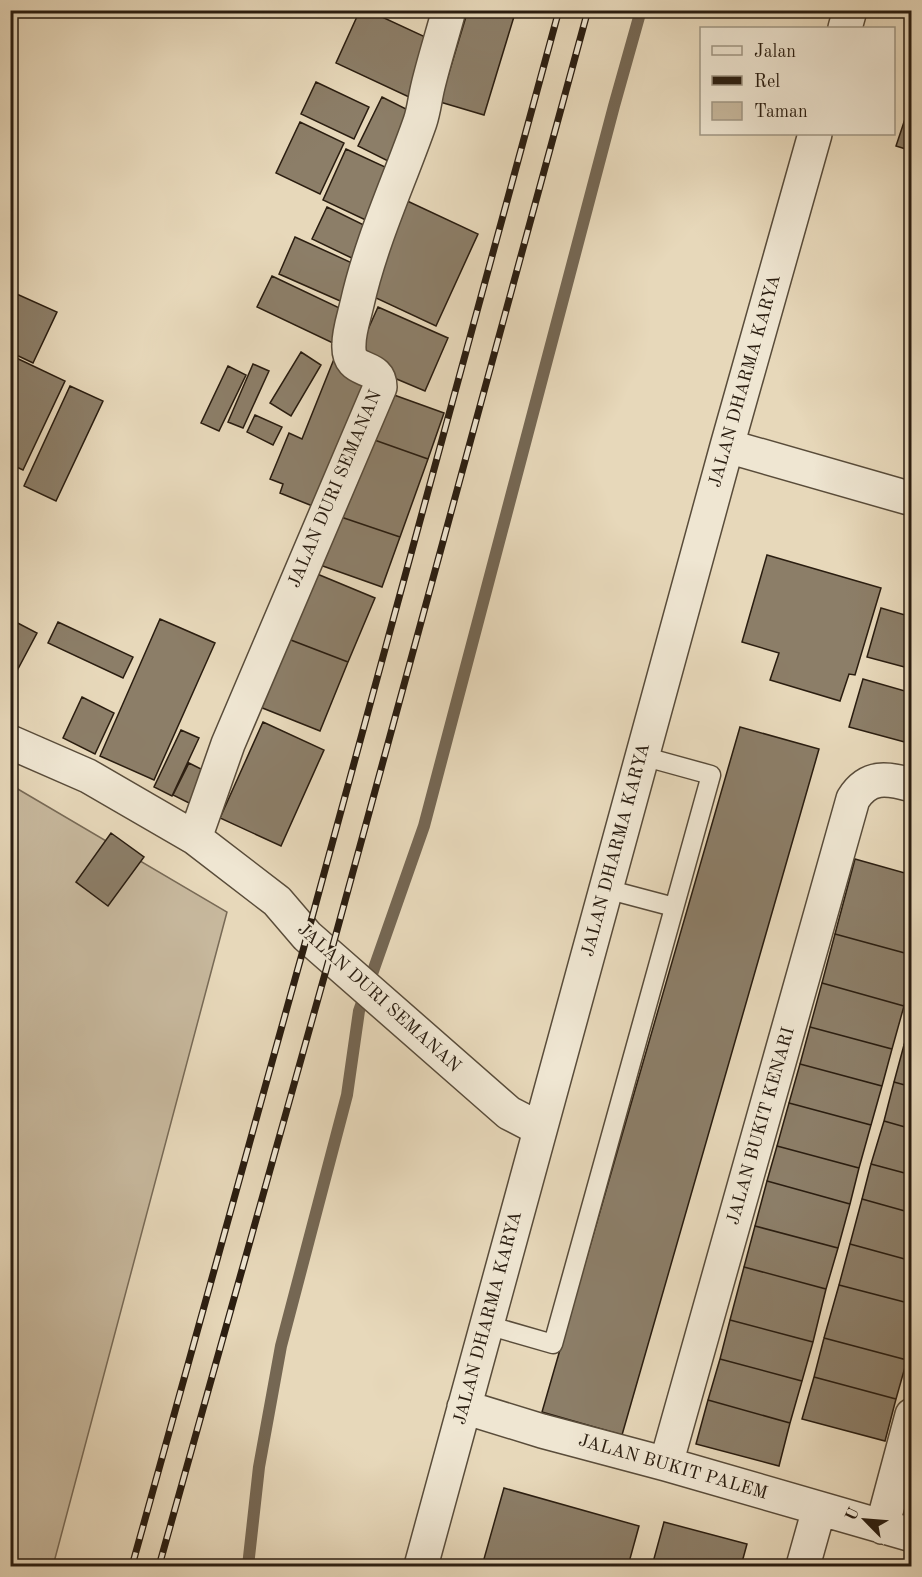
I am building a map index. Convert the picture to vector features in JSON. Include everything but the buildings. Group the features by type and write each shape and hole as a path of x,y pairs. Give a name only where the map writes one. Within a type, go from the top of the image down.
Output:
{"street":[{"name":"JALAN DURI SEMANAN","path":"195,838 228,744 380,387 377,374 355,364 352,359 348,345 350,331 364,272 421,121 449,10"},
{"path":"845,27 850,10"},
{"name":"JALAN DHARMA KARYA","path":"421,1566 727,446 815,135"},
{"path":"727,446 912,499"},
{"name":"JALAN DURI SEMANAN","path":"10,742 88,776 195,838 277,902 308,936 509,1113 540,1129"},
{"name":"JALAN BUKIT KENARI","path":"666,1464 853,799 859,790 869,783 881,780 912,785"},
{"name":"JALAN BUKIT PALEM","path":"464,1407 897,1531 912,1415"},
{"path":"803,1566 819,1509"}],"lane":[{"path":"487,1325 553,1344 711,775 642,756"},
{"path":"606,889 674,907"}],"green space":[{"path":"11,785 227,912 53,1566 11,1566"}],"waterway":[{"path":"248,1566 259,1467 281,1346 347,1095 359,1011 424,826 641,10"}],"railway":[{"path":"132,1566 307,936 559,10"},
{"path":"159,1566 330,956 588,10"}]}
